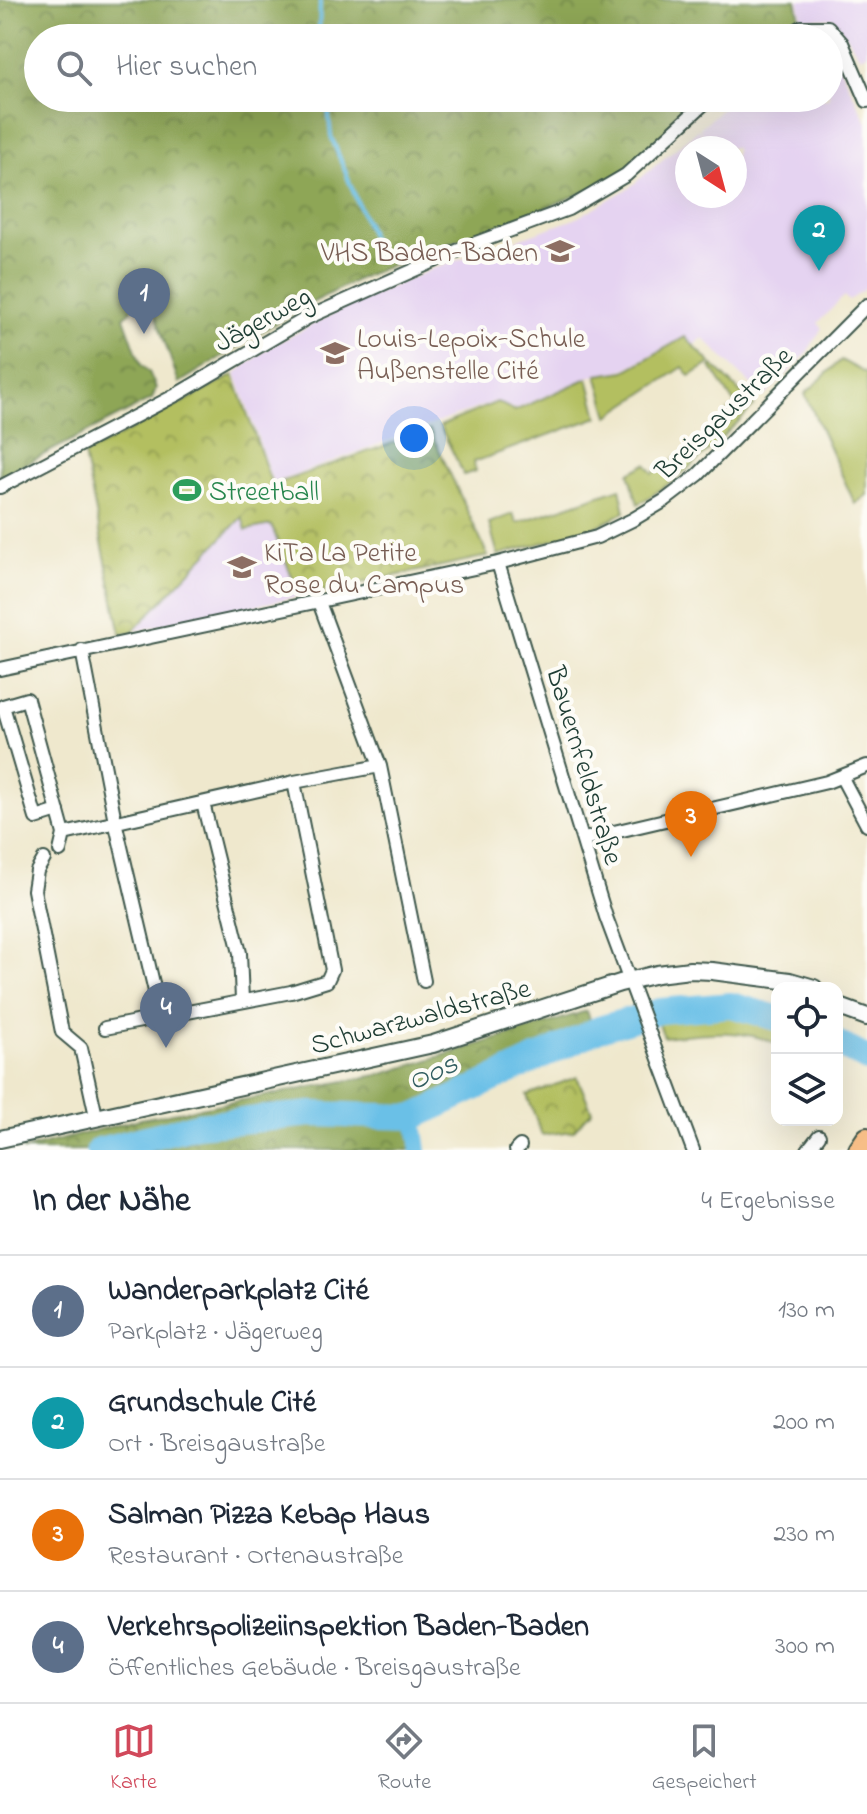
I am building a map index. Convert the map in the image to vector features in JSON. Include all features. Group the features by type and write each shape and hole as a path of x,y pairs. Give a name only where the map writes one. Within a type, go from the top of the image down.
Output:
{"main road":[{"path":"859,1150 867,1138"}],"street":[{"path":"843,45 867,101"},
{"name":"Jägerweg","path":"0,487 176,395 307,318 468,246 568,209 626,175 695,112"},
{"name":"Breisgaustraße","path":"0,669 498,563 597,537 664,501 732,443 867,305"},
{"name":"Bauernfeldstraße","path":"498,563 606,917 693,1150"},
{"path":"319,602 380,766 424,981"},
{"path":"82,650 115,821 161,1017"},
{"path":"58,811 36,818 3,706 27,699 58,811 64,834 60,851"},
{"path":"64,834 294,782 380,766"},
{"path":"584,839 842,778 867,766"},
{"path":"842,778 867,825"},
{"path":"105,1028 291,992 327,981 332,970 294,782"},
{"path":"203,803 240,953 242,1000"},
{"path":"44,859 37,871 34,890 62,1032 81,1048 96,1116"},
{"name":"Schwarzwaldstraße","path":"0,1139 433,1044 629,980 690,970 793,982"},
{"name":"Schwarzwaldstraße","path":"756,978 771,984"},
{"path":"843,1006 867,1017"},
{"path":"808,1150 819,1136"}],"shaded area":[{"path":"798,0 867,0 867,53 860,56 843,32 843,24 837,24 833,18 802,18"},
{"path":"843,74 867,123 867,287 849,301 844,296 818,323 822,328 806,354 764,397 703,338 694,345 685,336 625,369 588,377 515,409 496,401 273,483 236,373 270,347 352,304 435,268 575,219 629,188 675,149 675,208 747,208 747,136 703,136 700,128 718,112 843,112"},
{"name":"KiTa La Petite Rose du Campus","path":"242,517 246,531 271,526 299,596 135,631"}],"green space":[{"path":"0,0 796,0 801,24 24,24 24,112 695,112 626,175 501,226 436,247 362,277 290,314 179,383 149,297 124,317 141,365 149,372 156,388 152,399 0,477 0,32 4,23 0,24"},
{"path":"685,337 711,363 690,376 683,367 609,416 597,375 625,371"},
{"path":"841,360 867,374 867,495 855,504 805,394"},
{"path":"713,365 754,406 685,471 638,504 629,473 646,464 653,473 732,421 727,412 736,406 711,367"},
{"path":"234,375 272,485 430,430 488,556 300,596 271,525 246,530 242,517 132,632 121,634 84,455"},
{"path":"588,378 598,417 474,462 475,471 464,475 440,426 497,402 515,411"},
{"path":"620,488 625,512 590,530 498,555 489,523 513,514 517,523"},
{"path":"587,1011 592,1025 406,1112 412,1150 22,1150 140,1119 383,1074"},
{"path":"738,1016 767,1021 771,1023 771,1042 735,1033 664,1037 658,1022"},
{"path":"577,1077 592,1111 573,1131 542,1135 527,1095"}],"waterway":[{"path":"319,24 320,0"},
{"path":"328,112 331,136 381,261"},
{"name":"Oos","path":"99,1150 197,1125 312,1114 414,1117 599,1029 660,1011 731,1005 771,1016"},
{"name":"Oos","path":"843,1046 867,1059"},
{"path":"414,1117 419,1150"}],"place":[{"name":"VHS Baden-Baden","path":"560,251"},
{"name":"Grundschule Cité","path":"819,271"},
{"name":"Wanderparkplatz Cité","path":"144,334"},
{"name":"Louis-Lepoix-Schule Außenstelle Cité","path":"335,353"},
{"name":"Streetball","path":"187,490"},
{"name":"KiTa La Petite Rose du Campus","path":"242,567"},
{"name":"Salman Pizza Kebap Haus","path":"691,857"},
{"name":"Verkehrspolizeiinspektion Baden-Baden","path":"166,1048"}]}
